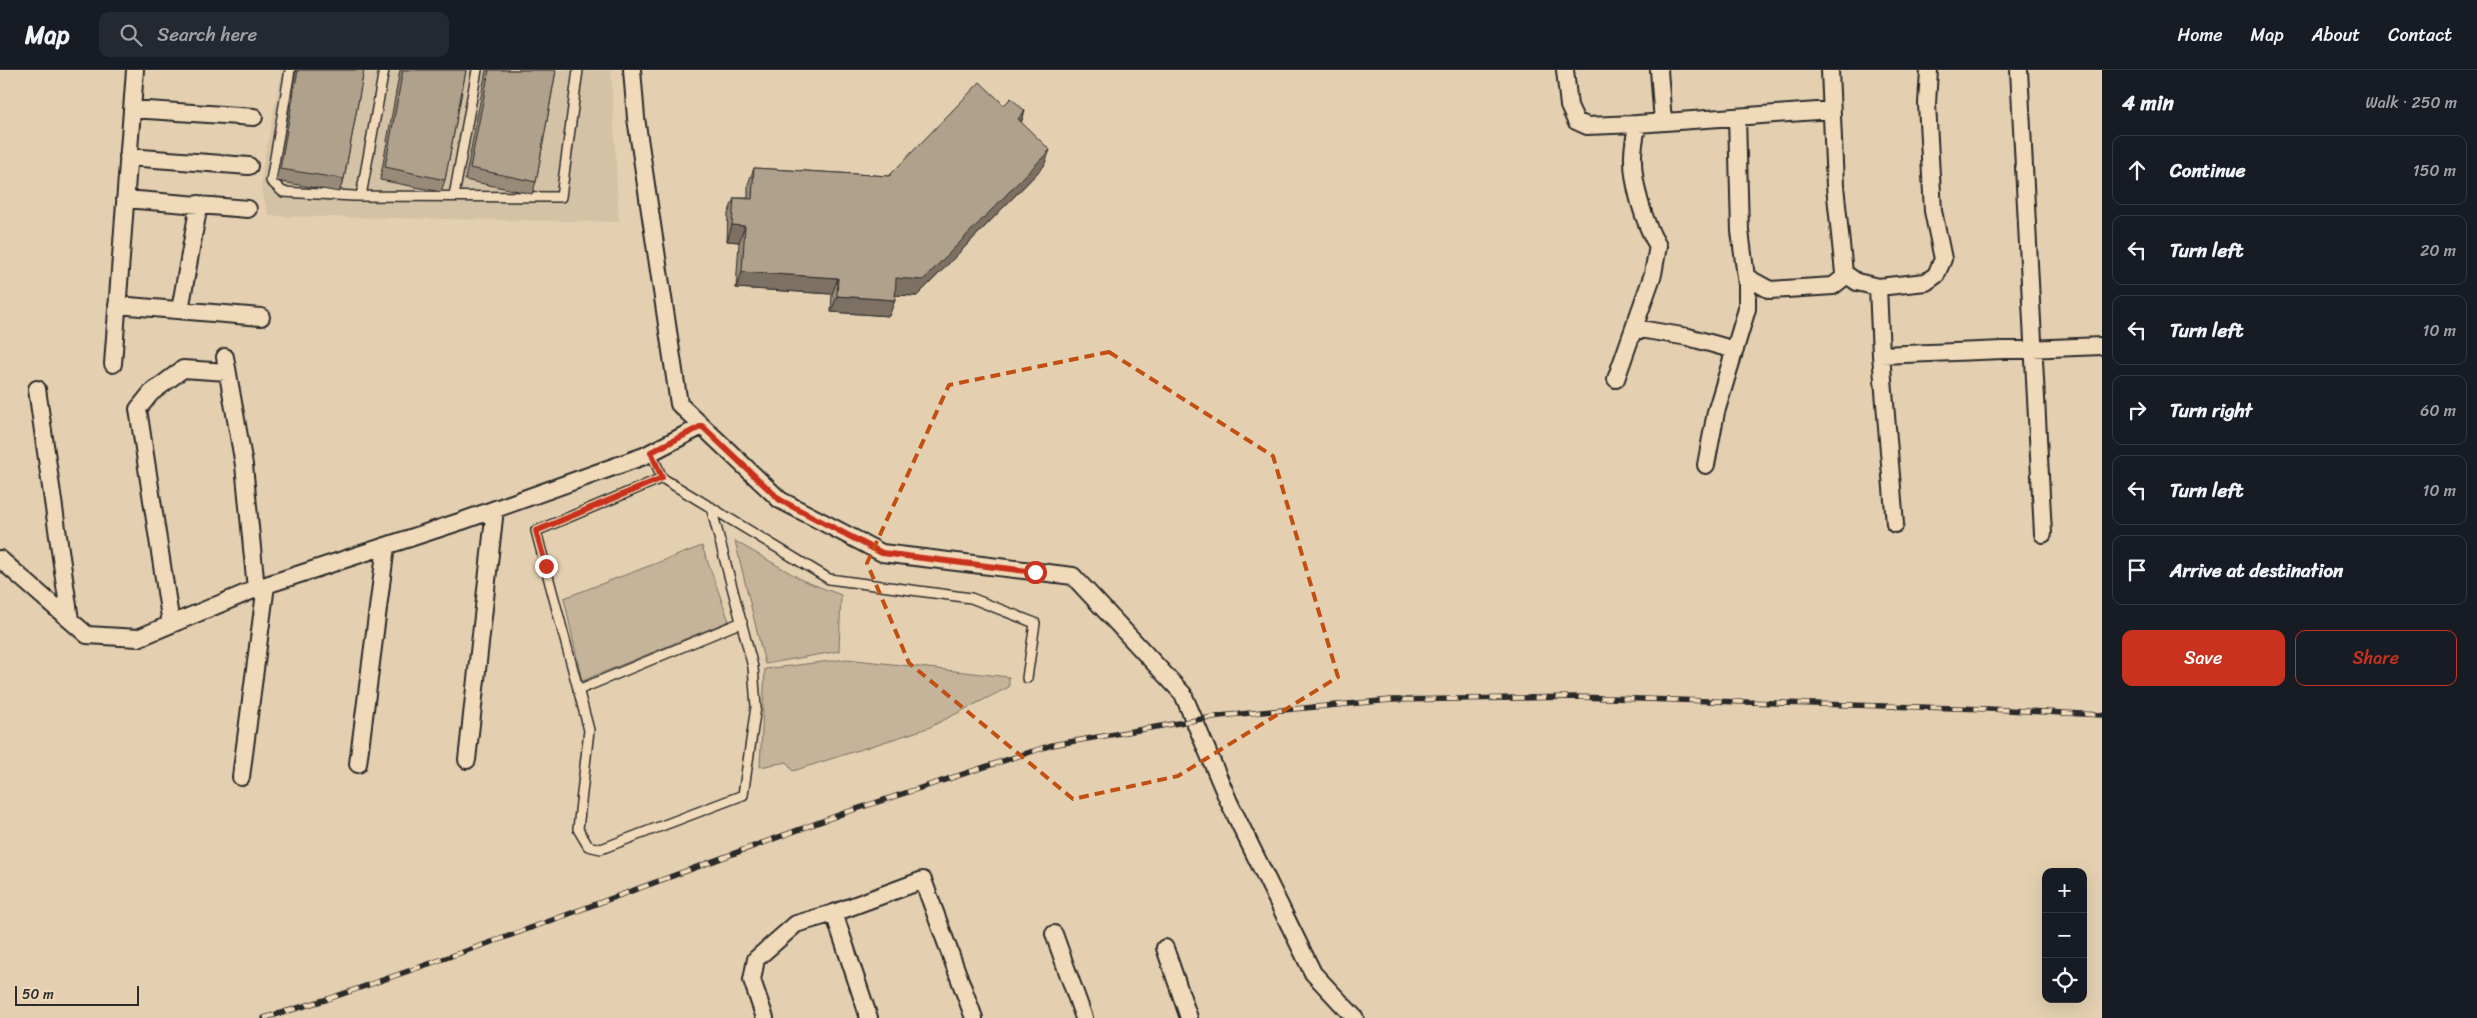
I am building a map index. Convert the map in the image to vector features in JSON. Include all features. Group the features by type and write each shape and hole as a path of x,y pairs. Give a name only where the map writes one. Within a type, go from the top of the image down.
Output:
{"street":[{"path":"113,364 135,70"},
{"path":"632,70 636,118 679,404 780,500 882,553 1073,576 1183,694 1229,802 1313,973 1355,1018"},
{"path":"1565,70 1569,106 1576,121 1587,126 1831,110"},
{"path":"1659,70 1663,122"},
{"path":"1830,70 1839,236 1844,273 1857,282 1878,287 1926,282 1936,275 1943,258 1932,211 1927,104 1929,70"},
{"path":"2020,70 2043,534"},
{"path":"132,109 254,117"},
{"path":"1706,464 1716,412 1747,309 1746,277 1740,231 1737,117"},
{"path":"1616,379 1654,274 1658,246 1651,234 1639,199 1633,157 1637,124"},
{"path":"128,157 249,166"},
{"path":"125,199 248,208"},
{"path":"180,310 199,204"},
{"path":"1746,277 1770,290 1833,286 1847,275"},
{"path":"1878,287 1881,355 1895,524"},
{"path":"117,305 261,317"},
{"path":"1634,328 1688,337 1735,350"},
{"path":"1881,355 2102,346"},
{"path":"171,624 138,409 151,393 183,369 226,365 244,465 261,587 241,778"},
{"path":"37,389 70,620"},
{"path":"0,559 87,634 138,638 261,587 495,509 651,452 702,426"},
{"path":"466,760 495,509"},
{"path":"358,764 386,546"},
{"path":"765,1018 752,980 756,959 796,924 834,913 923,880 974,1018"},
{"path":"834,913 870,1018"},
{"path":"1054,934 1084,1018"},
{"path":"1165,948 1190,1018"}],"lane":[{"path":"290,70 270,181 282,192 361,196 561,197 578,70"},
{"path":"361,196 384,70"},
{"path":"454,196 477,70"},
{"path":"651,452 662,478 830,579 971,598 1035,623 1027,678"},
{"path":"662,478 536,531 589,730 578,829 588,846 602,849 743,795 756,707 753,667 711,507"},
{"path":"578,690 742,622"}],"highlighted area":[{"path":"1109,352 1273,456 1338,677 1178,776 1073,799 909,663 867,563 949,385"}],"shaded area":[{"path":"282,70 611,70 619,222 269,216 261,189 263,166"},
{"path":"735,541 804,581 841,595 839,651 765,664"},
{"path":"702,546 729,621 582,681 564,598"},
{"path":"847,659 1009,677 1009,687 928,728 793,771 787,762 760,767 765,669"}],"building":[{"path":"298,70 364,70 344,179 280,169"},
{"path":"403,70 466,70 445,180 385,167"},
{"path":"489,70 556,70 536,182 470,168"},
{"path":"980,82 1004,105 1011,98 1025,111 1018,119 1050,150 923,280 896,278 895,300 837,296 838,278 742,272 745,226 732,225 734,198 752,199 754,168 889,176"}],"railway":[{"path":"264,1018 328,999 506,937 847,812 1052,745 1219,716 1391,700 1574,697 1989,709 2102,715"}],"route":[{"path":"546,566 536,531 662,478 651,452 702,426 780,500 882,553 1035,572"}]}
